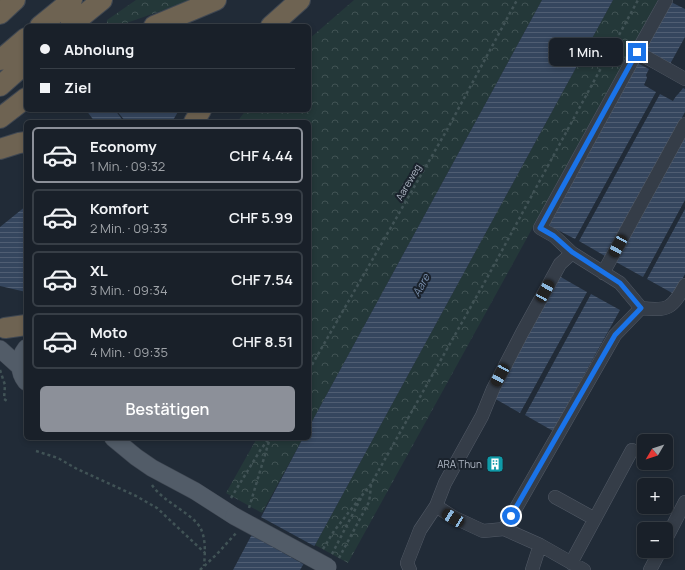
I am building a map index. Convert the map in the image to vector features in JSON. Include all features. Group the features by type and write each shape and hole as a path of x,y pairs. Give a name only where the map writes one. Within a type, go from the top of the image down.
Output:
{"highway":[{"path":"0,14 15,0"},
{"path":"42,24 72,0"},
{"path":"72,24 102,0"},
{"path":"159,24 216,0"},
{"path":"273,24 298,3"},
{"path":"0,60 24,40"},
{"path":"0,86 24,65"},
{"path":"0,118 24,100"},
{"path":"0,149 19,142 24,142"},
{"path":"2,327 24,325"}],"main road":[{"path":"2,327 24,337"},
{"path":"0,349 23,375"},
{"path":"23,375 20,359 24,352"},
{"path":"108,442 136,457 229,513 329,563"}],"street":[{"path":"666,0 540,228 554,236 572,252 620,283 641,308 655,309 670,307 678,298 685,285"},
{"path":"637,52 685,79"},
{"path":"603,273 685,124"},
{"path":"410,570 407,562 420,530 436,506 445,483 482,416 493,389 522,333 560,264 572,252"},
{"path":"504,528 615,335 641,308"},
{"path":"571,563 632,450"},
{"path":"555,496 595,519"},
{"path":"673,525 685,502"},
{"path":"436,506 453,518 483,531 504,528 540,545 584,570"},
{"path":"532,570 540,545"},
{"path":"650,570 656,558"}],"path":[{"name":"Aareweg","path":"311,367 448,128 517,0"},
{"path":"329,563 334,531 371,484 487,278 638,0"},
{"path":"0,370 5,385 4,399 7,401"},
{"path":"229,513 260,449 268,440"},
{"path":"36,451 58,458 77,469 136,496 157,508 205,553"},
{"path":"149,482 161,496 198,524 202,532 205,553 204,566"},
{"path":"329,563 369,502 371,484"},
{"path":"329,563 357,509 362,496"}],"green space":[{"path":"136,0 192,0 124,24 107,24 107,20"},
{"path":"354,0 542,0 311,423 311,120 238,120 244,112 311,112 311,37"},
{"path":"613,0 658,0 348,563 315,545"},
{"path":"256,440 302,440 262,513 226,493"}],"water":[{"name":"Aare","path":"542,0 613,0 300,570 233,570 302,440 311,440 311,423"},
{"path":"671,2 685,9 685,37 670,64 645,50"},
{"path":"637,63 649,69 644,85 656,92 575,239 548,225"},
{"path":"683,88 685,89 685,112 605,256 579,241 660,94 673,101"},
{"path":"88,112 116,112 122,120 94,120"},
{"path":"118,112 178,112 173,120 124,120"},
{"path":"685,136 685,200 643,277 616,262"},
{"path":"24,208 24,292 0,286 0,227"},
{"path":"685,209 685,274 674,294 647,279"},
{"path":"559,276 587,292 520,413 492,397"},
{"path":"591,294 620,310 553,431 525,415"}],"pier":[{"path":"259,516 316,547 305,565 250,534"}],"place":[{"name":"ARA Thun","path":"495,464"}],"route":[{"path":"511,516 615,335 641,308 620,283 572,252 554,236 540,228 637,52"}]}
